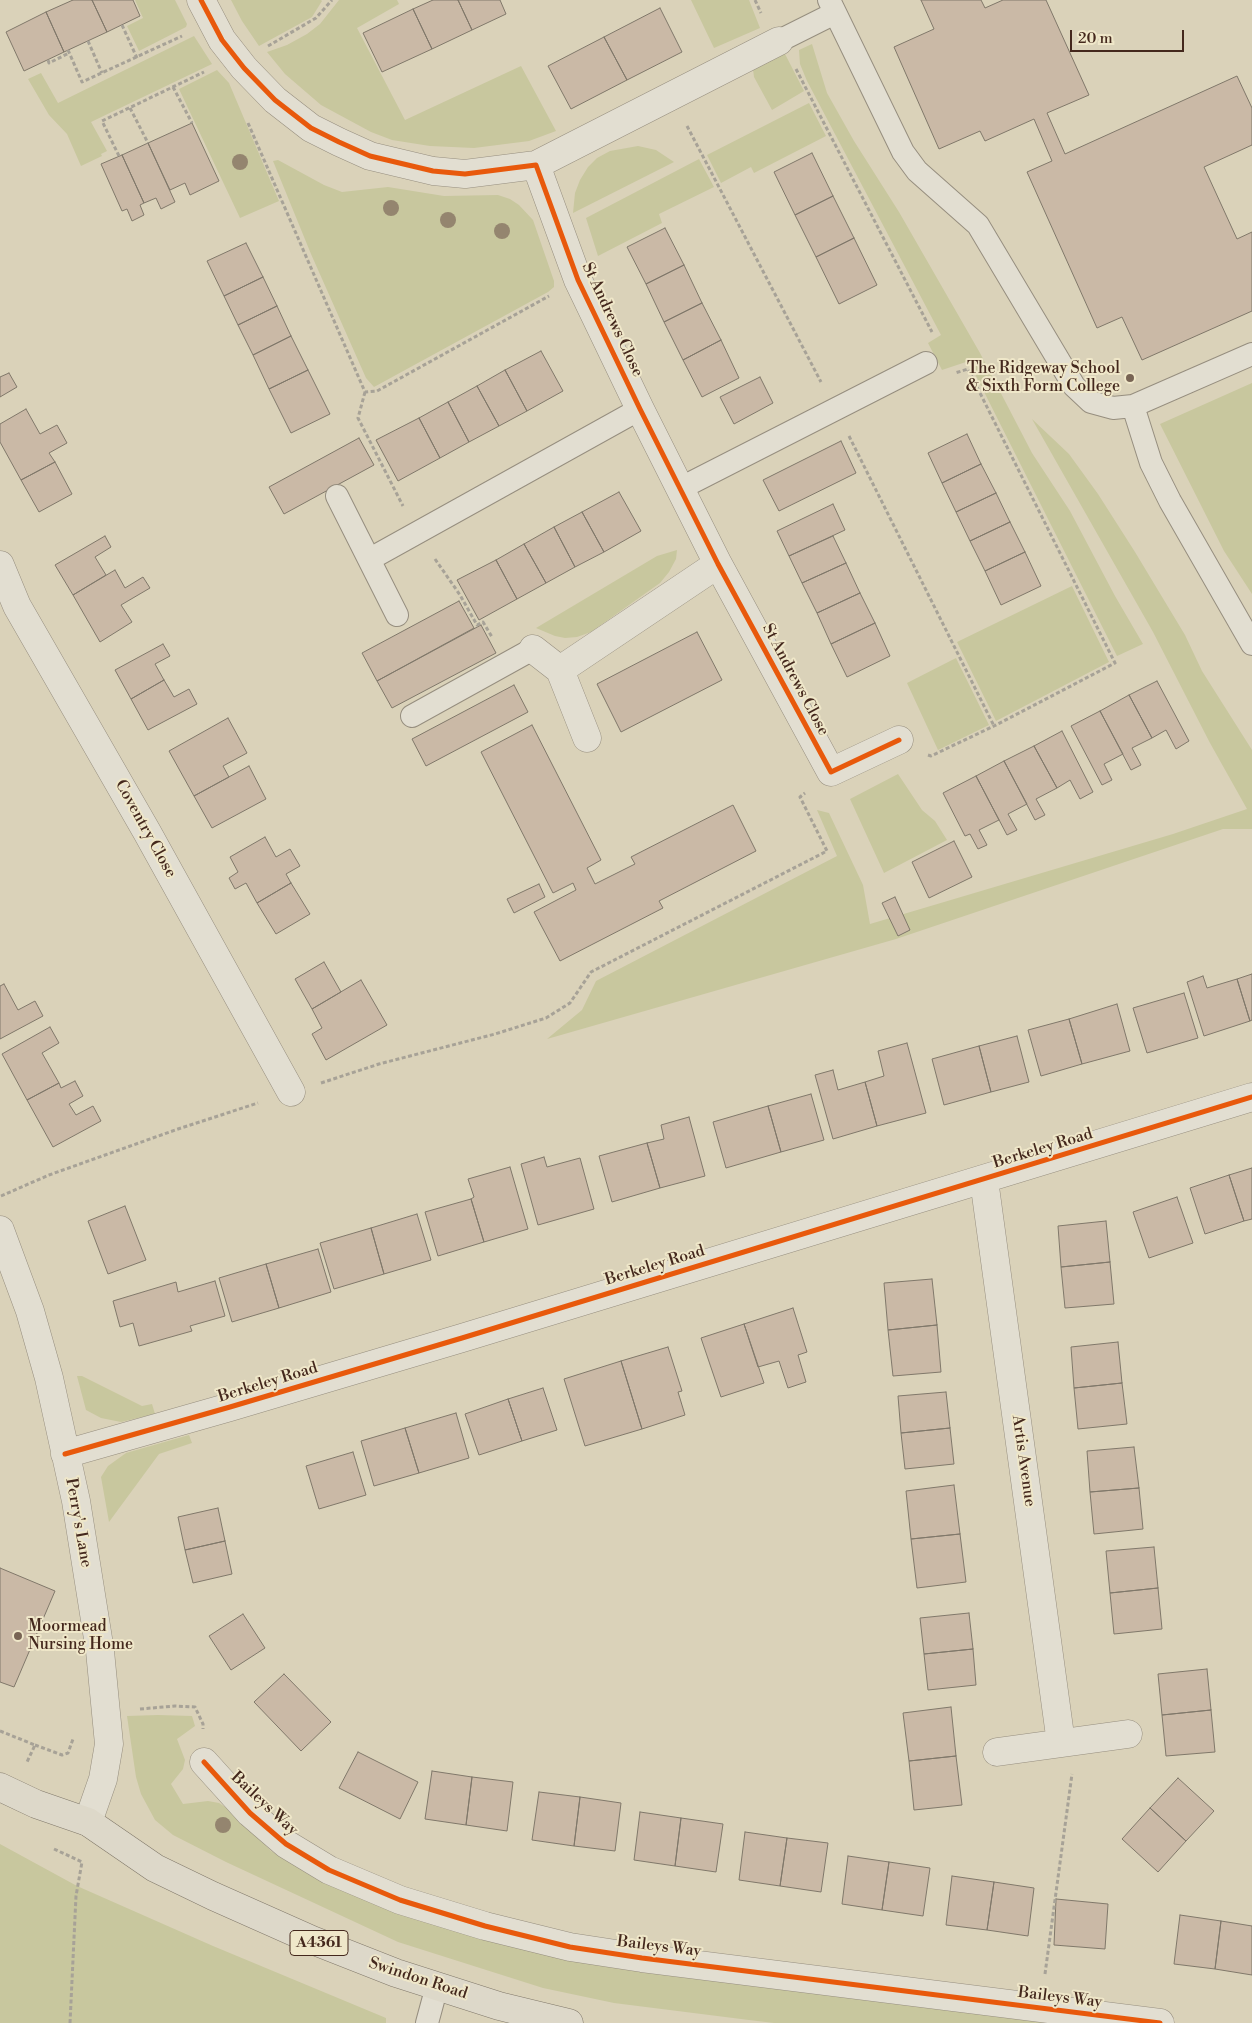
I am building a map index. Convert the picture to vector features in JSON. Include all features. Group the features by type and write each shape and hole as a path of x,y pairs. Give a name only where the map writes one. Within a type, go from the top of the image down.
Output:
{"main road":[{"name":"A4361","path":"0,1787 36,1804 88,1822"},
{"name":"Swindon Road","path":"88,1822 155,1868 212,1896 355,1958 499,2006 569,2023"}],"street":[{"path":"206,11 239,62 275,100 311,128 370,156 433,171 465,174 536,165 779,41"},
{"name":"St Andrews Close","path":"536,165 578,280 640,409 718,564 831,772"},
{"path":"560,670 718,564"},
{"name":"Coventry Close","path":"0,565 17,606 138,816 292,1092"},
{"path":"533,649 560,670 587,738"},
{"path":"831,772 899,740"},
{"name":"Berkeley Road","path":"64,1454 239,1404 984,1180 1252,1097"},
{"name":"Artis Avenue","path":"984,1180 1061,1743"},
{"name":"Perry's Lane","path":"0,1230 30,1311 49,1378 64,1454 76,1502 100,1651 109,1744 103,1778 88,1822"},
{"path":"997,1752 1128,1734"},
{"name":"Baileys Way","path":"204,1762 250,1813 286,1844 322,1865 400,1900 476,1923 570,1947 642,1958 1160,2023"}],"lane":[{"path":"779,41 832,6 903,152 917,171 978,225 1074,386 1091,402 1113,408 1133,406 1252,354"},
{"path":"681,488 926,362"},
{"path":"1133,406 1151,463 1170,501 1252,644"},
{"path":"370,559 640,409"},
{"path":"337,496 397,614"},
{"path":"412,716 533,649"},
{"path":"427,2023 437,1986"}],"path":[{"path":"119,156 102,121 173,87 239,62 316,18 332,0"},
{"path":"755,0 766,23 792,60 932,333 917,342 935,381 968,369 1115,663 994,726 931,756 899,740"},
{"path":"48,60 48,63 68,52 82,82 137,58 206,11"},
{"path":"122,24 137,58"},
{"path":"88,41 102,73"},
{"path":"173,87 192,122"},
{"path":"130,108 148,142"},
{"path":"246,118 365,392 377,391 578,280"},
{"path":"0,1196 50,1175 159,1136 292,1092 379,1064 495,1034 546,1018 570,1003 591,972 828,850 800,797 831,772"},
{"path":"1040,2008 1072,1775 1061,1743"},
{"path":"49,1846 82,1862 76,1896 70,2023"}],"green space":[{"path":"135,0 175,0 187,24 186,27 139,51 127,26 143,18"},
{"path":"231,0 322,1 312,17 259,46 242,21"},
{"path":"339,0 397,0 399,4 357,28 405,120 521,66 556,131 529,141 474,148 430,146 392,140 371,132 321,105 285,74 267,52 287,45 307,34 320,24"},
{"path":"691,0 749,0 760,28 714,48"},
{"path":"194,36 212,64 91,122 107,151 101,154 102,156 81,166 67,134 49,115 28,79 41,73 58,103"},
{"path":"812,44 827,93 854,141 899,212 980,353 1032,453 1070,511 1143,644 1117,656 970,364 966,362 942,370 928,343 941,335 807,81 800,64 799,50"},
{"path":"785,54 804,91 772,110 754,77 753,69"},
{"path":"217,70 229,83 279,201 240,218 179,89"},
{"path":"809,103 826,136 754,173 751,167 721,183 707,155"},
{"path":"638,146 656,150 674,162 573,213 575,193 588,167 597,158 610,151"},
{"path":"699,159 714,187 659,214 662,223 598,256 586,218"},
{"path":"278,160 324,185 342,192 388,187 444,196 498,195 510,199 519,205 533,220 554,281 554,287 374,387 366,378 311,254 273,161"},
{"path":"1252,383 1252,594 1224,551 1160,424"},
{"path":"1032,419 1069,454 1098,494 1185,635 1202,671 1252,750 1252,829 1223,829 896,939 547,1039 582,1010 596,981 837,856 817,810 829,813 863,885 870,924 1173,834 1247,809 1210,743 1153,632"},
{"path":"677,550 676,559 660,583 591,632 577,637 565,638 536,628 657,556"},
{"path":"1072,586 1109,662 996,721 957,642"},
{"path":"956,658 989,725 938,750 907,683"},
{"path":"898,774 922,810 935,821 947,840 884,873 850,799"},
{"path":"77,1376 82,1376 142,1406 152,1404 155,1414 121,1422 101,1418 86,1410"},
{"path":"189,1435 192,1443 159,1454 109,1522 101,1477 108,1466 126,1453"},
{"path":"127,1716 192,1716 195,1726 177,1739 185,1760 183,1769 171,1784 183,1804 208,1801 219,1803 236,1814 271,1851 347,1892 428,1921 1068,2023 774,2023 749,2020 614,2003 543,1988 398,1942 226,1862 173,1835 155,1820 141,1794 136,1777"},
{"path":"0,1844 77,1886 213,1946 386,2018 386,2023 0,2023"}],"building":[{"path":"73,0 92,0 107,32 64,52 46,12"},
{"path":"92,0 133,0 140,16 107,32"},
{"path":"433,0 458,0 472,30 432,49 413,9"},
{"path":"458,0 500,0 506,14 472,30"},
{"path":"921,0 981,0 985,8 1003,0 1046,0 1089,95 1047,113 1065,154 1237,76 1252,108 1252,145 1204,167 1237,239 1252,232 1252,311 1142,360 1122,317 1097,328 1027,172 1052,161 1034,119 985,141 980,131 939,149 894,47 934,29"},
{"path":"660,8 682,52 627,80 604,37"},
{"path":"413,9 432,49 382,72 363,33"},
{"path":"46,12 64,52 24,71 6,32"},
{"path":"604,37 627,80 571,109 548,66"},
{"path":"192,123 219,181 190,195 185,183 170,190 148,143"},
{"path":"148,143 175,202 161,209 156,198 144,203 122,155"},
{"path":"812,153 833,196 795,215 774,172"},
{"path":"122,155 144,203 140,205 144,215 132,221 127,209 122,211 101,164"},
{"path":"833,196 854,238 816,257 795,215"},
{"path":"665,228 684,265 646,284 627,247"},
{"path":"854,238 877,285 839,304 816,257"},
{"path":"246,243 263,277 224,296 207,261"},
{"path":"684,265 702,303 664,322 646,284"},
{"path":"263,277 277,306 238,325 224,296"},
{"path":"702,303 721,340 683,360 664,322"},
{"path":"277,306 291,336 253,355 238,325"},
{"path":"291,336 308,370 269,389 253,355"},
{"path":"721,340 739,378 702,397 683,360"},
{"path":"541,351 563,391 527,411 505,370"},
{"path":"308,370 330,414 291,433 269,389"},
{"path":"505,370 527,411 499,426 477,386"},
{"path":"9,373 17,387 0,397 0,377"},
{"path":"760,377 773,403 734,424 720,397"},
{"path":"477,386 499,426 469,442 448,402"},
{"path":"448,402 469,442 440,458 419,418"},
{"path":"26,409 40,434 57,425 67,443 49,453 55,462 21,480 0,442 0,424"},
{"path":"419,418 440,458 398,481 376,440"},
{"path":"967,434 981,464 942,483 928,453"},
{"path":"359,438 374,465 284,514 269,487"},
{"path":"841,441 856,473 779,511 763,480"},
{"path":"55,462 72,494 39,512 21,480"},
{"path":"981,464 996,493 956,512 942,483"},
{"path":"619,492 641,531 604,552 582,512"},
{"path":"996,493 1010,522 970,541 956,512"},
{"path":"833,504 845,530 789,556 777,531"},
{"path":"582,512 604,552 575,567 554,527"},
{"path":"1010,522 1025,552 985,571 970,541"},
{"path":"554,527 575,567 546,583 524,544"},
{"path":"105,536 111,547 95,557 106,575 73,595 55,565"},
{"path":"833,536 846,563 802,583 789,556"},
{"path":"524,544 546,583 517,599 496,560"},
{"path":"1025,552 1041,586 1001,605 985,571"},
{"path":"496,560 517,599 479,620 457,580"},
{"path":"846,563 860,593 817,613 802,583"},
{"path":"115,570 125,588 143,577 150,588 121,605 132,622 100,642 73,595"},
{"path":"860,593 875,623 831,644 817,613"},
{"path":"459,601 474,628 377,681 362,653"},
{"path":"875,623 890,656 847,677 831,644"},
{"path":"481,625 496,653 392,708 377,681"},
{"path":"697,632 722,680 621,732 597,684"},
{"path":"163,644 170,656 155,664 164,680 131,699 115,670"},
{"path":"164,680 174,697 189,689 197,704 148,730 131,699"},
{"path":"1157,681 1189,741 1176,749 1166,730 1152,738 1129,695"},
{"path":"514,685 528,712 426,766 412,739"},
{"path":"1129,695 1152,738 1132,748 1141,765 1131,770 1100,711"},
{"path":"1100,711 1123,754 1104,764 1112,780 1102,785 1071,726"},
{"path":"228,718 247,753 223,766 229,777 194,796 169,751"},
{"path":"532,725 601,860 587,868 595,884 635,864 631,857 733,805 756,851 659,901 663,908 560,961 534,912 576,890 573,883 553,893 481,752"},
{"path":"1062,731 1093,792 1080,799 1070,780 1057,788 1034,746"},
{"path":"1034,746 1057,788 1036,799 1045,815 1035,820 1004,761"},
{"path":"1004,761 1027,804 1008,814 1017,830 1007,835 976,776"},
{"path":"249,766 266,799 212,828 194,796"},
{"path":"976,776 999,820 979,830 987,845 978,849 970,834 965,836 943,793"},
{"path":"265,837 276,857 290,849 300,866 286,874 291,883 257,903 246,883 235,889 229,878 238,872 230,857"},
{"path":"954,841 972,877 929,898 912,862"},
{"path":"291,883 310,914 276,934 257,903"},
{"path":"539,884 545,897 514,913 507,899"},
{"path":"895,897 910,930 898,936 882,903"},
{"path":"324,962 341,992 312,1009 295,979"},
{"path":"1252,974 1252,1020 1250,1021 1237,979"},
{"path":"1203,976 1207,988 1237,979 1250,1021 1204,1036 1187,982"},
{"path":"361,980 387,1025 326,1060 312,1034 322,1028 312,1009"},
{"path":"4,984 18,1010 35,1001 43,1016 0,1039 0,986"},
{"path":"1184,993 1198,1038 1147,1053 1133,1008"},
{"path":"1117,1004 1130,1051 1082,1064 1069,1019"},
{"path":"1069,1019 1082,1064 1041,1076 1028,1030"},
{"path":"50,1027 59,1043 42,1053 59,1083 27,1100 2,1054"},
{"path":"1017,1036 1029,1082 991,1092 979,1046"},
{"path":"907,1043 926,1113 877,1126 865,1082 884,1076 878,1051"},
{"path":"979,1046 991,1092 944,1105 932,1059"},
{"path":"833,1070 838,1090 865,1082 877,1126 833,1139 815,1075"},
{"path":"75,1081 83,1096 69,1104 76,1115 93,1106 101,1121 53,1147 27,1100 59,1083 61,1088"},
{"path":"811,1094 824,1140 781,1152 768,1106"},
{"path":"768,1106 781,1152 726,1168 713,1122"},
{"path":"689,1117 705,1176 660,1188 647,1143 664,1139 661,1125"},
{"path":"647,1143 660,1188 612,1202 599,1156"},
{"path":"544,1157 547,1167 580,1158 594,1209 538,1225 521,1164"},
{"path":"510,1167 528,1229 484,1242 471,1199 474,1197 468,1179"},
{"path":"1252,1168 1252,1219 1244,1221 1229,1175"},
{"path":"1229,1175 1244,1221 1205,1234 1190,1188"},
{"path":"1177,1197 1193,1243 1149,1258 1133,1212"},
{"path":"471,1199 484,1242 438,1256 425,1212"},
{"path":"125,1206 146,1260 108,1274 88,1221"},
{"path":"417,1214 431,1260 384,1274 371,1228"},
{"path":"1106,1221 1110,1262 1061,1267 1058,1226"},
{"path":"371,1228 384,1274 334,1289 320,1243"},
{"path":"318,1249 331,1292 279,1308 266,1264"},
{"path":"1110,1262 1114,1304 1065,1308 1061,1267"},
{"path":"266,1264 279,1308 232,1322 219,1278"},
{"path":"932,1279 937,1325 888,1330 884,1283"},
{"path":"215,1281 225,1316 190,1326 192,1331 139,1346 133,1323 120,1327 113,1301 176,1282 178,1292"},
{"path":"793,1308 807,1352 798,1355 806,1382 788,1388 779,1361 758,1367 744,1324"},
{"path":"744,1324 764,1383 721,1397 701,1338"},
{"path":"937,1325 941,1372 893,1376 888,1330"},
{"path":"1118,1342 1122,1383 1074,1388 1071,1347"},
{"path":"668,1347 682,1391 678,1392 685,1415 642,1429 621,1361"},
{"path":"621,1361 642,1429 585,1446 564,1379"},
{"path":"1122,1383 1127,1424 1078,1429 1074,1388"},
{"path":"543,1388 557,1430 522,1441 508,1399"},
{"path":"946,1392 950,1428 901,1433 898,1396"},
{"path":"508,1399 522,1441 479,1455 465,1414"},
{"path":"456,1413 469,1458 419,1473 405,1428"},
{"path":"405,1428 419,1473 374,1486 361,1441"},
{"path":"950,1428 954,1464 905,1469 901,1433"},
{"path":"1134,1447 1139,1488 1090,1492 1087,1451"},
{"path":"353,1452 366,1495 319,1509 306,1466"},
{"path":"954,1485 960,1534 911,1539 906,1491"},
{"path":"1139,1488 1143,1529 1094,1534 1090,1492"},
{"path":"218,1508 225,1541 185,1550 178,1517"},
{"path":"960,1534 966,1582 917,1588 911,1539"},
{"path":"225,1541 232,1574 193,1583 185,1550"},
{"path":"1154,1547 1158,1588 1110,1593 1106,1551"},
{"name":"Moormead Nursing Home","path":"0,1568 55,1591 14,1687 0,1682"},
{"path":"1158,1588 1162,1629 1114,1634 1110,1593"},
{"path":"969,1613 973,1649 924,1654 920,1618"},
{"path":"243,1614 265,1648 231,1670 209,1636"},
{"path":"973,1649 976,1685 928,1690 924,1654"},
{"path":"1207,1669 1211,1710 1162,1715 1158,1674"},
{"path":"284,1674 331,1722 301,1751 254,1702"},
{"path":"951,1707 956,1756 909,1761 903,1713"},
{"path":"1211,1710 1215,1752 1166,1756 1162,1715"},
{"path":"358,1752 418,1782 400,1819 339,1788"},
{"path":"956,1756 962,1805 914,1810 909,1761"},
{"path":"432,1771 472,1777 466,1825 425,1819"},
{"path":"472,1777 513,1782 507,1831 466,1825"},
{"path":"1178,1778 1214,1811 1186,1841 1150,1808"},
{"path":"539,1792 580,1797 574,1846 532,1840"},
{"path":"580,1797 621,1803 615,1851 574,1846"},
{"path":"1150,1808 1186,1841 1158,1872 1122,1839"},
{"path":"640,1812 681,1818 675,1866 634,1860"},
{"path":"681,1818 723,1824 716,1872 675,1866"},
{"path":"745,1832 787,1838 780,1886 739,1880"},
{"path":"787,1838 828,1843 821,1892 780,1886"},
{"path":"848,1856 889,1862 882,1910 842,1904"},
{"path":"889,1862 930,1868 923,1916 882,1910"},
{"path":"952,1876 994,1882 987,1930 946,1925"},
{"path":"994,1882 1034,1888 1028,1936 987,1930"},
{"path":"1056,1899 1108,1904 1105,1949 1054,1945"},
{"path":"1180,1915 1221,1921 1215,1969 1174,1964"},
{"path":"1221,1921 1252,1926 1252,1975 1215,1969"}],"cycle path":[{"path":"201,0 222,40 244,68 275,100 311,128 339,142 370,156 433,171 465,174 536,165 578,280 640,409 718,564 831,772 899,740"},
{"path":"65,1454 462,1338 1252,1097"},
{"path":"204,1762 250,1813 286,1844 329,1870 400,1900 485,1926 570,1947 642,1958 1160,2023"}],"place":[{"name":"The Ridgeway School & Sixth Form College","path":"1130,378"},
{"name":"Moormead Nursing Home","path":"18,1636"}]}
